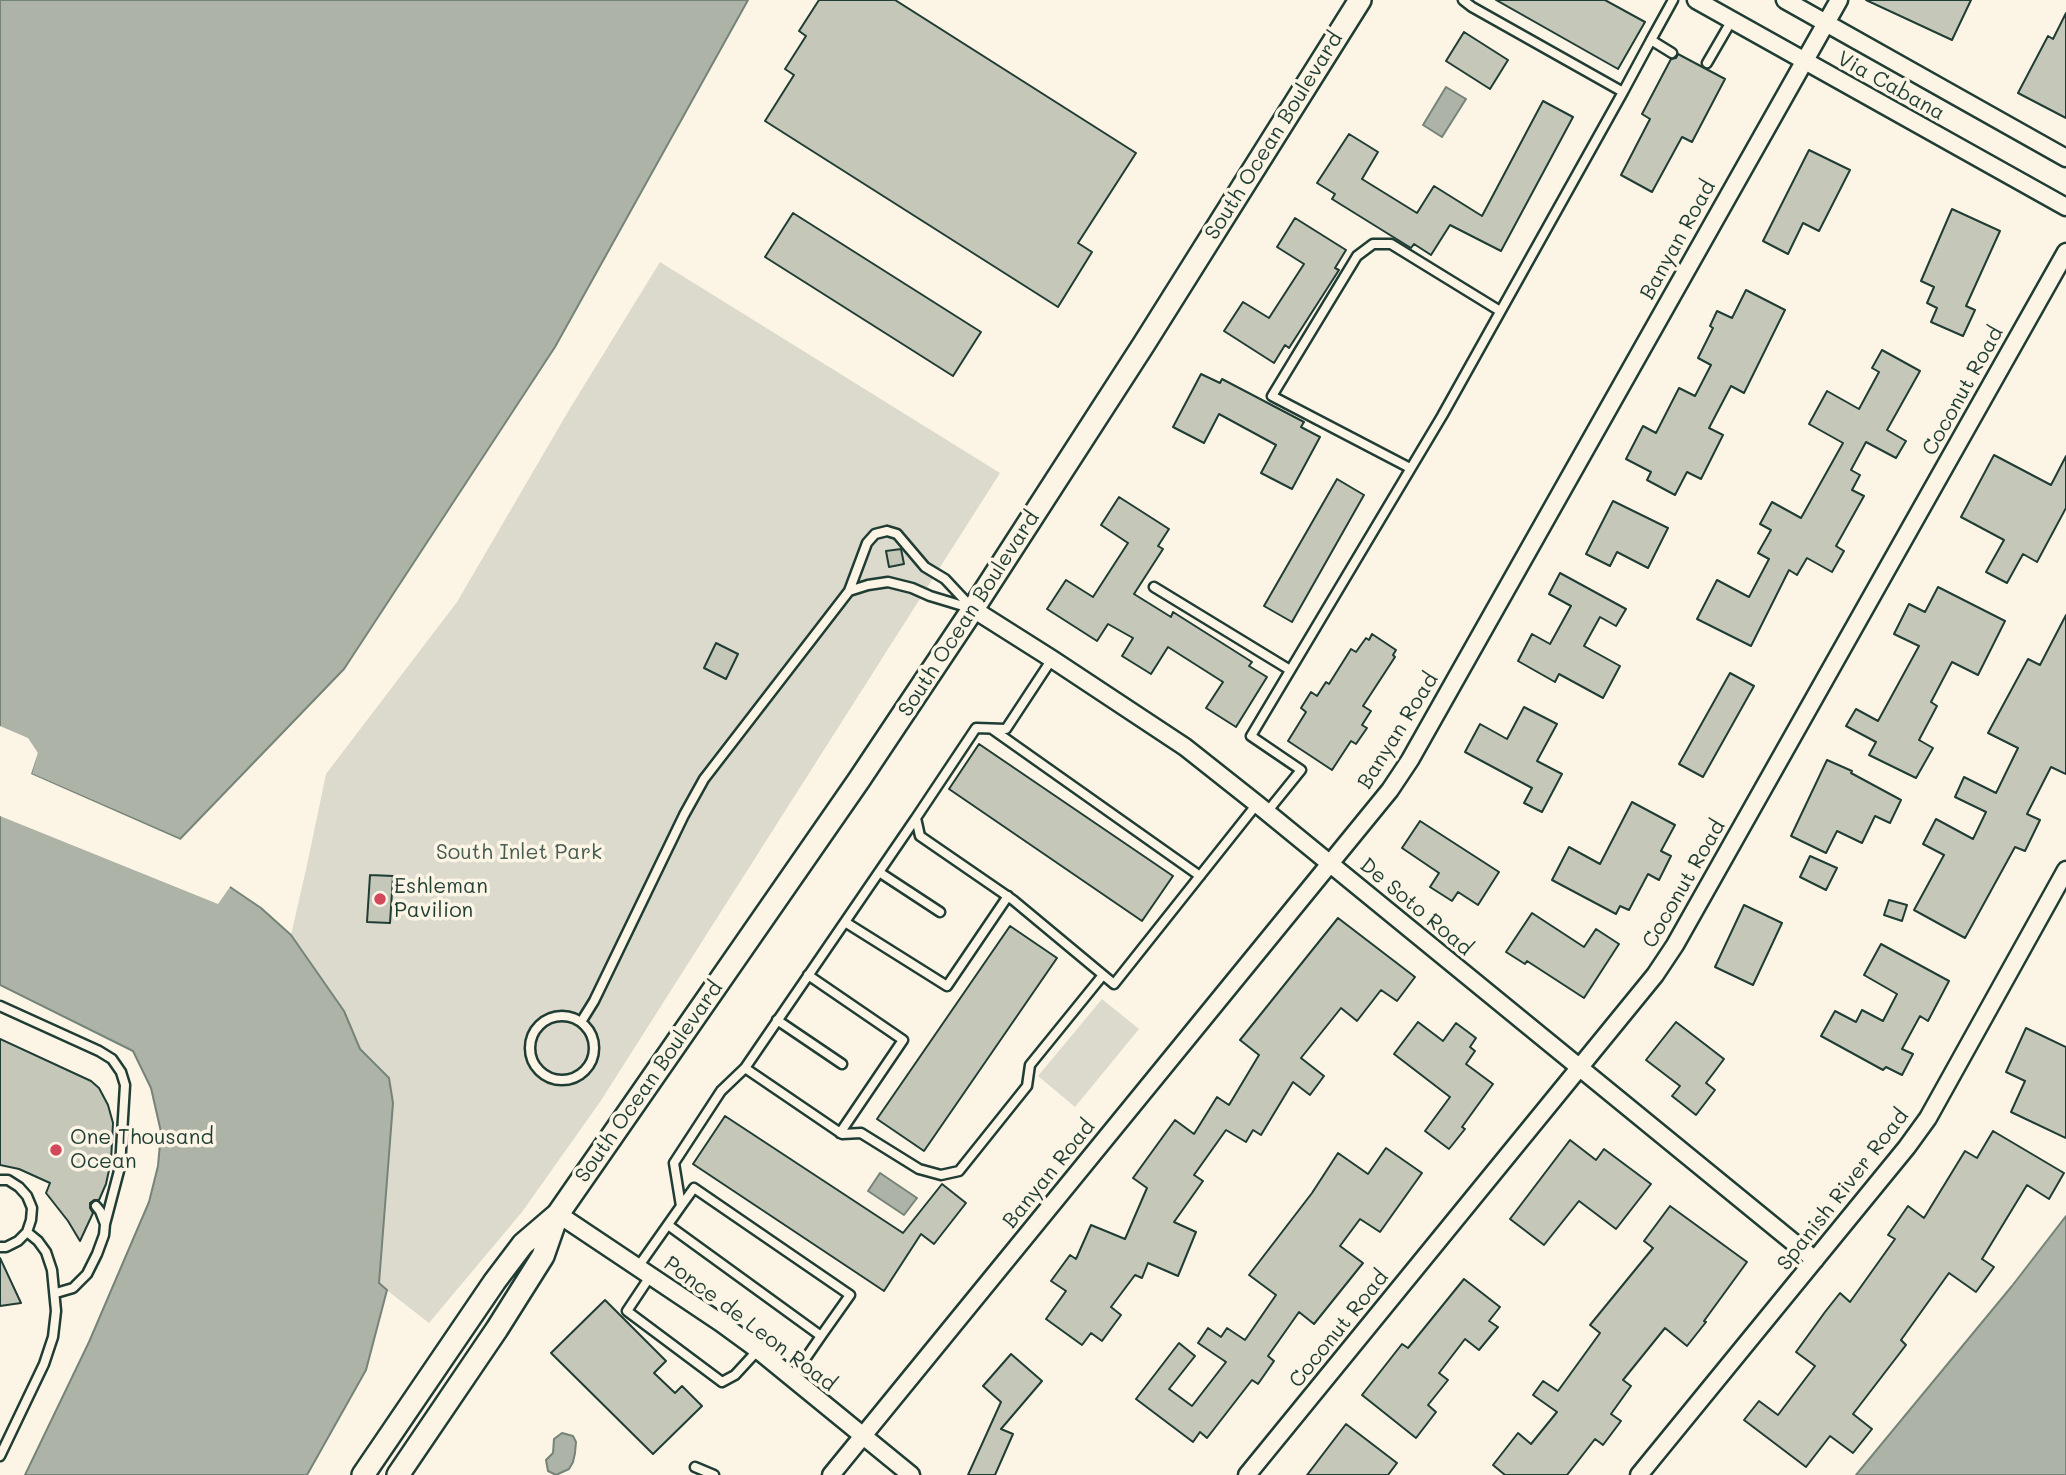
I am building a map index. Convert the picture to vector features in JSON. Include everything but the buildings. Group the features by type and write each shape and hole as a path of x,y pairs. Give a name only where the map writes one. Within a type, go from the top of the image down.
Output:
{"main road":[{"name":"South Ocean Boulevard","path":"363,1475 523,1244 558,1214 859,780 1144,344 1360,0"},
{"name":"South Ocean Boulevard","path":"398,1475 543,1256 558,1214"}],"street":[{"name":"Via Cabana","path":"1696,0 2066,207"},
{"name":"Via Cabana","path":"1785,0 2066,158"},
{"name":"Banyan Road","path":"831,1475 1391,790 1839,0"},
{"name":"Coconut Road","path":"1247,1475 1655,975 1675,946 2066,252"},
{"name":"De Soto Road","path":"973,609 1168,735 1262,808 1815,1259"},
{"name":"Spanish River Road","path":"1639,1475 1928,1118 2066,870"},
{"name":"Ponce de Leon Road","path":"558,1214 758,1350 911,1475"}],"lane":[{"path":"1463,0 1623,92"},
{"path":"916,818 920,836 1008,896 1114,984 1200,876 1301,770 1251,736 1500,312 1673,0"},
{"path":"1707,62 1732,20"},
{"path":"1651,40 1672,53"},
{"path":"1410,468 1272,396 1357,256 1373,244 1391,244 1500,312"},
{"path":"581,1022 594,1001 704,779 849,592 867,543 875,534 887,531 897,534 925,567 945,579 973,609"},
{"path":"849,592 888,582 973,609"},
{"path":"1154,587 1290,670"},
{"path":"681,1206 674,1163 721,1091 745,1068 976,728 1006,729 1052,659"},
{"path":"992,729 1200,876"},
{"path":"879,872 940,912"},
{"path":"845,922 947,986 1008,896"},
{"path":"808,975 903,1041 840,1133"},
{"path":"745,1068 840,1133 861,1133 919,1169 941,1175 958,1171 1027,1086 1030,1065 1103,975"},
{"path":"0,1006 113,1059 125,1085 120,1167 104,1236 87,1274 73,1288 56,1293"},
{"path":"556,1017 569,1017 581,1022 594,1042 591,1063 573,1079 548,1077 538,1069 531,1057 535,1031 544,1022 556,1017"},
{"path":"777,1020 842,1064"},
{"path":"0,1180 19,1186 32,1208 32,1220 27,1232 18,1241 0,1247"},
{"path":"758,1350 735,1375 722,1382 627,1311 668,1225 694,1188 850,1296 792,1378"},
{"path":"96,1206 105,1224"},
{"path":"668,1225 821,1336"},
{"path":"0,1456 44,1364 53,1336 56,1293 52,1270 46,1252 27,1232"},
{"path":"695,1467 714,1475"}],"green space":[{"name":"South Inlet Park","path":"660,262 1000,473 600,1102 522,1212 429,1323 379,1284 393,1103 389,1078 360,1049 344,1011 291,935 326,774 457,602 569,410"},
{"path":"1102,999 1139,1029 1075,1107 1038,1076"}],"shaded area":[{"path":"0,0 748,0 555,347 344,669 180,839 31,774 37,753 0,737"},
{"path":"1446,87 1466,99 1442,137 1423,125"},
{"path":"0,796 192,878 230,887 261,908 291,935 344,1011 360,1049 389,1078 393,1103 379,1283 387,1290 366,1370 307,1475 25,1475 89,1342 149,1202 158,1166 161,1132 151,1088 133,1051 0,985"},
{"path":"880,1173 917,1198 904,1215 868,1191"},
{"path":"2066,1216 2066,1475 1856,1475 2012,1286"},
{"path":"562,1433 573,1436 576,1442 575,1453 569,1469 556,1475 548,1471 546,1460 553,1453 554,1439"}],"pier":[{"path":"0,726 28,738 38,753 31,774 183,841 178,843 29,777 27,773 33,755 0,740"},
{"path":"0,793 193,875 232,884 218,904 0,816"}],"place":[{"name":"Eshleman Pavilion","path":"380,899"},
{"name":"One Thousand Ocean","path":"56,1150"}]}
